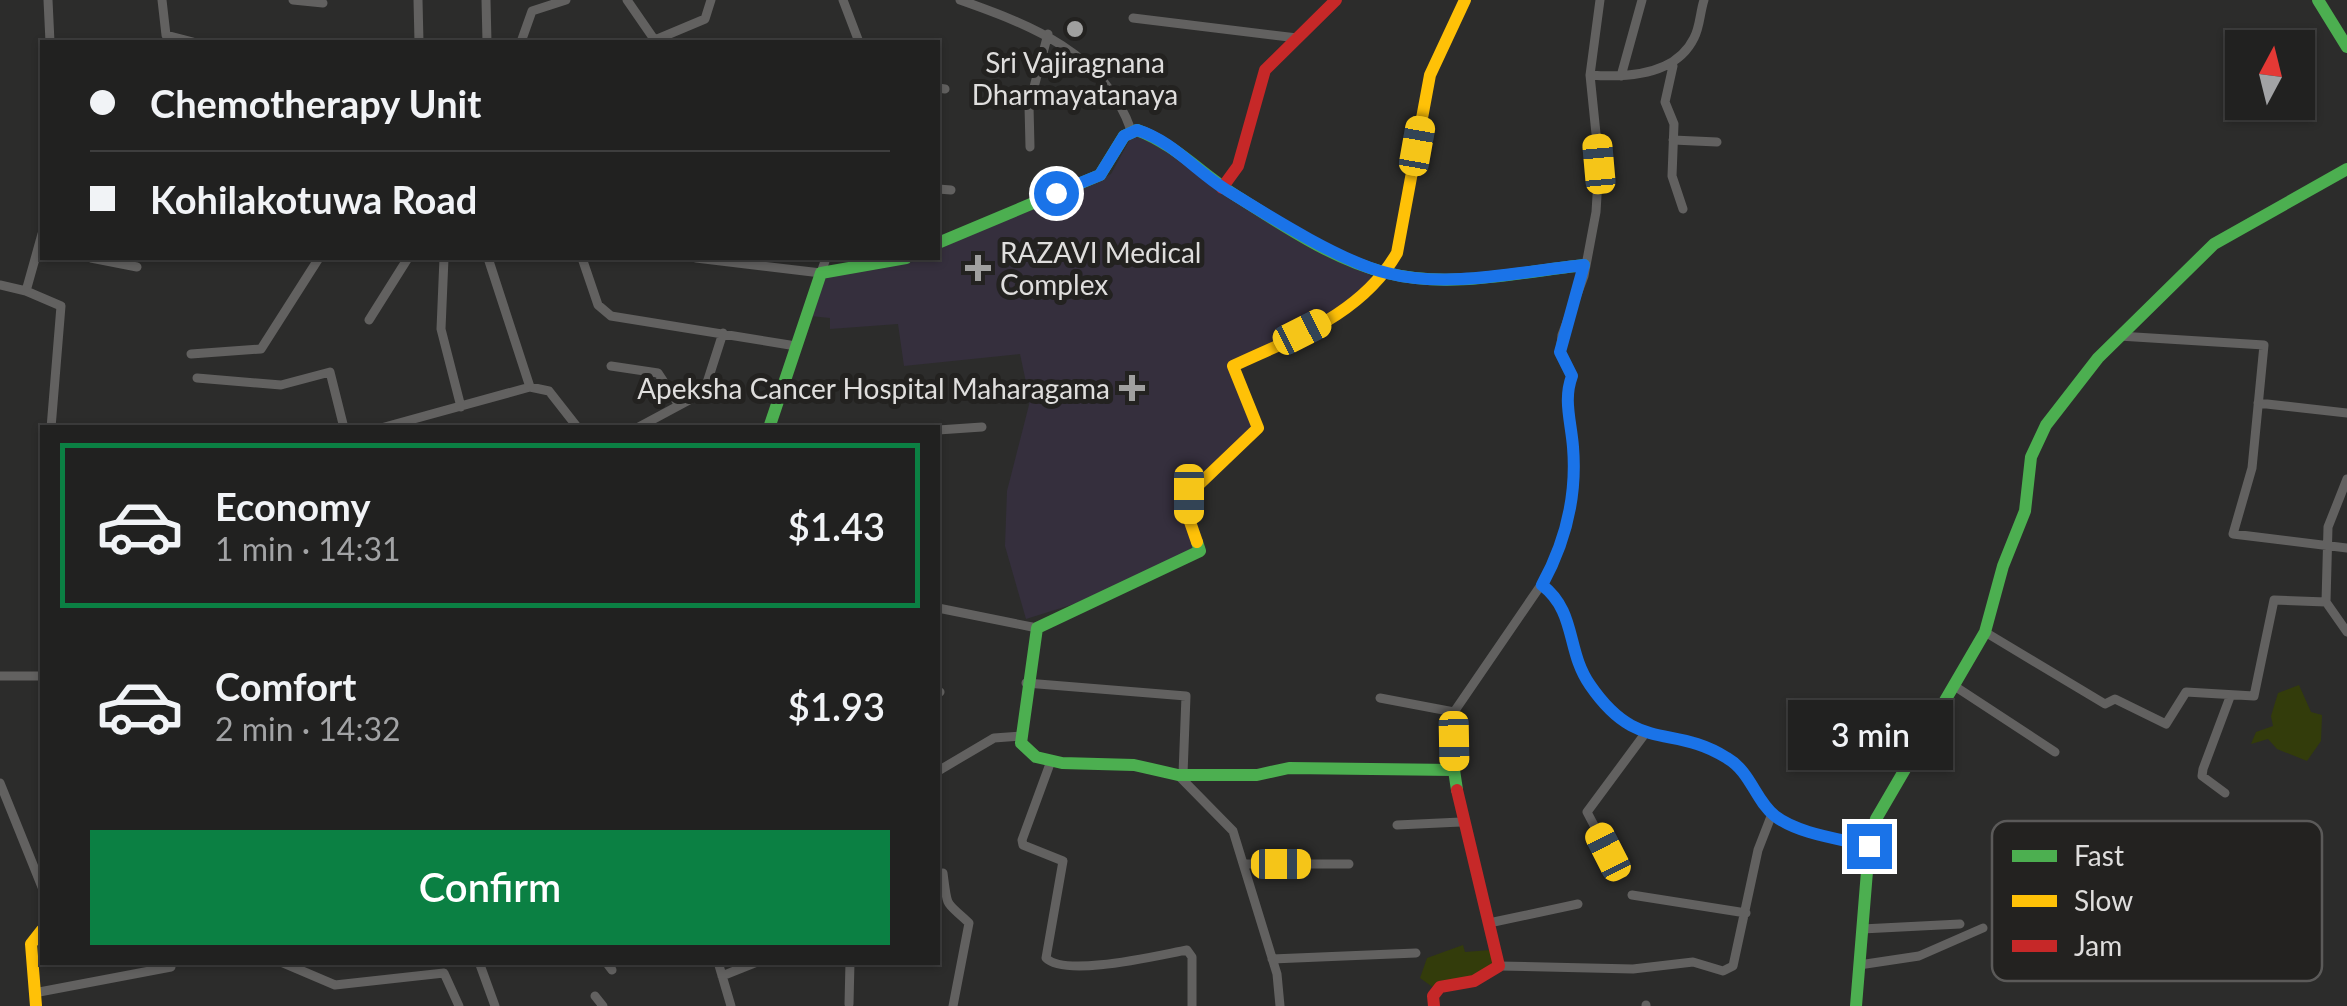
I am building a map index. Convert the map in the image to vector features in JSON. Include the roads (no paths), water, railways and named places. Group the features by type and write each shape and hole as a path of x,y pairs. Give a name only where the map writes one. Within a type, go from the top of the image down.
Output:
{"street":[{"path":"48,0 50,40"},
{"path":"162,0 166,35 185,40"},
{"path":"293,0 323,3"},
{"path":"418,0 419,40"},
{"path":"486,0 487,40"},
{"path":"522,40 532,11 566,0"},
{"path":"627,0 655,40"},
{"path":"660,40 705,19 711,0"},
{"path":"843,0 858,40"},
{"path":"960,0 1058,38 1107,85 1123,106 1131,130"},
{"path":"1222,188 1238,166 1265,70 1336,0"},
{"path":"940,608 1037,628 1200,550 1189,519 1189,494 1258,428 1233,366 1336,314 1388,274 1398,252 1430,75 1464,0"},
{"path":"1499,966 1461,822 1454,770 1454,712 1542,585 1560,551 1572,488 1566,394 1572,376 1560,352 1596,212 1599,164 1590,75 1600,0"},
{"path":"1621,76 1642,0"},
{"path":"1683,209 1672,176 1674,124 1665,102 1672,66 1695,37 1704,0"},
{"path":"2318,0 2347,48"},
{"path":"1134,18 1297,38"},
{"path":"1030,147 1029,106 1048,34"},
{"path":"1590,75 1621,76 1672,66"},
{"path":"1131,130 1154,136 1222,188 1362,264 1388,274 1424,278 1584,265"},
{"path":"940,242 1100,175 1131,130"},
{"path":"1673,140 1717,142"},
{"path":"1856,1006 1869,846 1876,819 1985,632 2003,566 2025,511 2031,457 2046,425 2119,336 2214,244 2347,169"},
{"path":"940,189 951,190"},
{"path":"26,291 40,250"},
{"path":"101,260 138,267"},
{"path":"191,354 261,349 318,260"},
{"path":"370,320 407,260"},
{"path":"444,260 441,328 461,407"},
{"path":"489,260 530,387"},
{"path":"583,260 604,312 796,346"},
{"path":"713,260 821,273 895,260"},
{"path":"773,425 825,260"},
{"path":"0,285 61,306 51,425"},
{"path":"643,425 704,392 723,333"},
{"path":"2119,336 2264,345 2252,468 2234,534 2347,548"},
{"path":"611,366 658,373 680,405"},
{"path":"197,378 281,385 330,372 343,425"},
{"path":"392,425 530,387 549,391 576,425"},
{"path":"2258,403 2347,413"},
{"path":"940,430 982,427"},
{"path":"2347,480 2334,505 2326,547 2326,602 2347,632"},
{"path":"1542,585 1557,597 1571,622 1576,660 1589,684 1617,717 1644,735 1694,744 1726,756 1750,776 1772,814 1789,824 1869,846"},
{"path":"1985,632 2105,704 2115,699 2166,724 2186,692 2254,696 2274,600 2326,602"},
{"path":"1037,628 1020,736 1027,750 1052,761 1134,765 1180,775 1257,775 1289,768 1454,770"},
{"path":"0,676 40,676"},
{"path":"1026,684 1186,696 1180,775 1234,831 1247,864 1272,959 1280,1006"},
{"path":"1956,687 2056,752"},
{"path":"2225,794 2202,776 2202,769 2230,697"},
{"path":"1380,698 1454,712"},
{"path":"1608,852 1587,812 1644,735"},
{"path":"940,770 994,738 1020,736"},
{"path":"1052,761 1022,840 1023,845 1063,860 1046,958 1055,965 1095,966 1187,950 1192,956 1192,1006"},
{"path":"0,783 40,882"},
{"path":"1434,1006 1433,996 1440,987 1474,981 1499,966 1633,969 1693,962 1723,971 1732,966 1739,951 1758,850 1772,814"},
{"path":"1397,824 1461,822"},
{"path":"1247,864 1349,864"},
{"path":"943,873 952,914 970,924 953,1006"},
{"path":"1632,895 1746,913"},
{"path":"1490,923 1578,904"},
{"path":"1862,929 1960,924"},
{"path":"1859,965 1919,956 1983,928"},
{"path":"40,932 30,944 35,999 170,968"},
{"path":"1272,959 1416,954"},
{"path":"287,965 335,985 444,973 459,1006"},
{"path":"480,965 495,1006"},
{"path":"719,965 731,1006"},
{"path":"722,976 750,965"},
{"path":"849,1004 850,965"},
{"path":"596,996 602,1006"}],"place":[{"name":"Sri Vajiragnana Dharmayatanaya","path":"1075,29"},
{"name":"RAZAVI Medical Complex","path":"978,268"},
{"name":"Apeksha Cancer Hospital Maharagama","path":"1132,388"}]}
